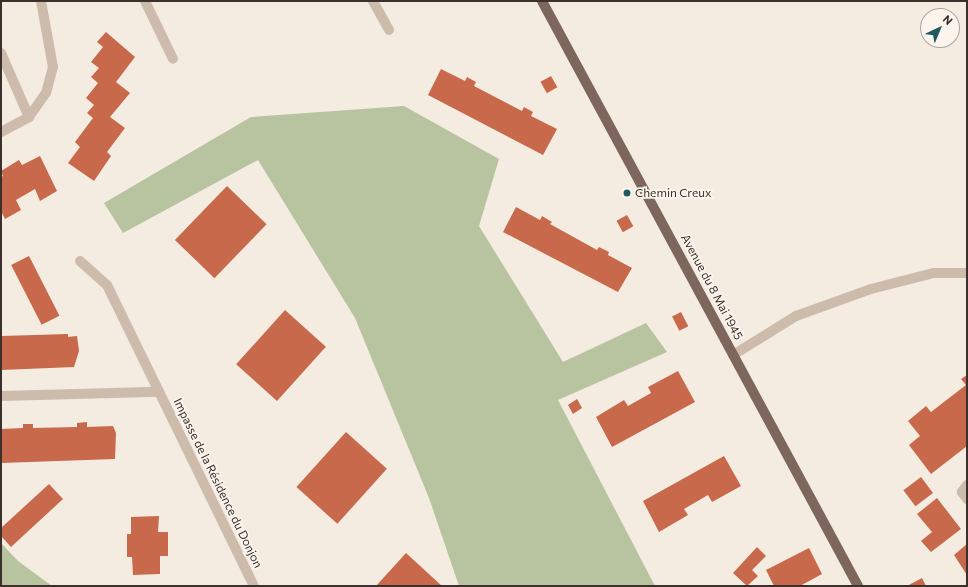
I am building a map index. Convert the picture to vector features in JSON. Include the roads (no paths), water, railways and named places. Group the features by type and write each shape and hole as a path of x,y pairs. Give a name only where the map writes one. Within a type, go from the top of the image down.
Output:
{"main road":[{"name":"Avenue du 8 Mai 1945","path":"542,1 858,586"}],"street":[{"path":"1,132 29,117 46,93 53,67 41,1"},
{"path":"145,1 174,59"},
{"path":"374,1 389,30"},
{"path":"1,53 29,117"},
{"name":"Impasse de la Résidence du Donjon","path":"80,261 107,285 254,586"},
{"path":"733,355 796,316 871,288 934,273 967,273"},
{"name":"Impasse de la Résidence du Donjon","path":"1,396 159,392"},
{"path":"967,485 962,492 967,499"}],"place":[{"name":"Chemin Creux","path":"627,193"}]}
